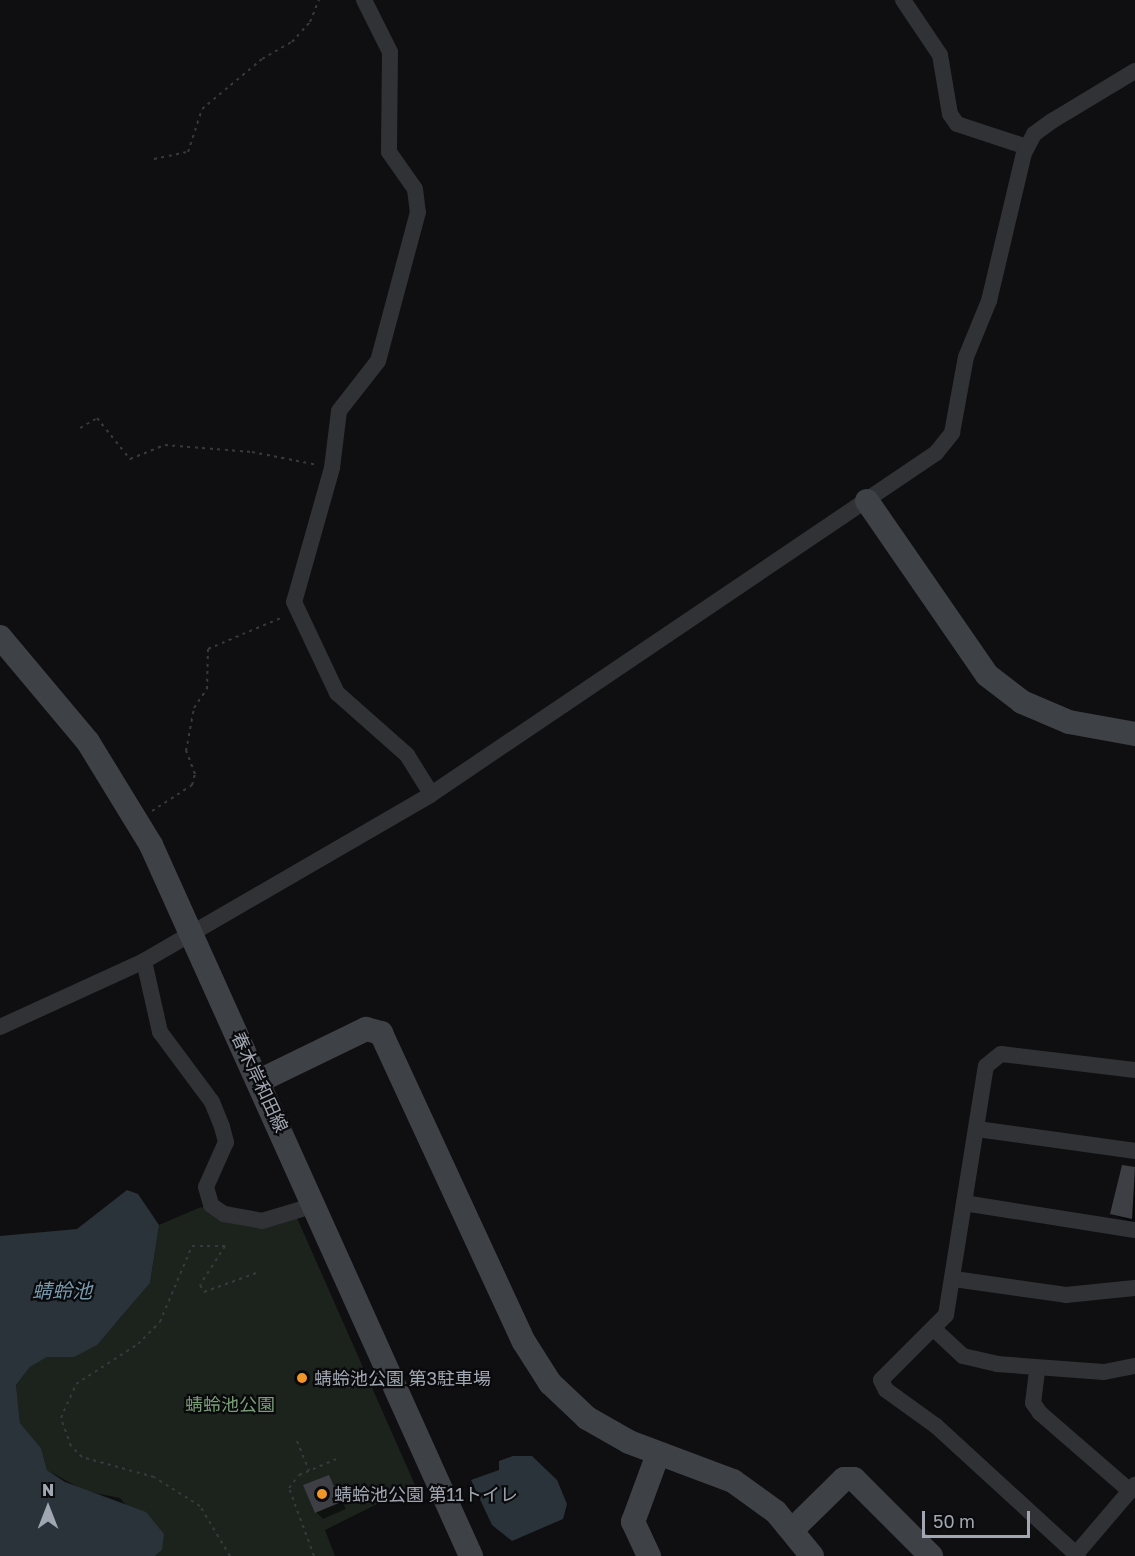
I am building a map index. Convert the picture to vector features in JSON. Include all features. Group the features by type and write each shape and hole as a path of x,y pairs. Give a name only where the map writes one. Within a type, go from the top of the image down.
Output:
{"street":[{"path":"364,0 390,52 389,152 415,189 418,212 378,361 339,411 332,468 294,591 297,610 338,693 407,755 428,789"},
{"path":"903,0 940,55 950,114 957,123 1027,147"},
{"path":"0,1027 144,962 430,795 936,453 952,433 966,357 989,301 1027,147 1052,121 1135,71"},
{"path":"867,501 987,675 1022,702 1069,722 1135,734"},
{"name":"春木岸和田線","path":"0,637 88,742 136,819 193,933 261,1080 471,1556"},
{"path":"144,962 160,1032 212,1102 222,1126 226,1142 206,1187 211,1205 224,1214 262,1221 315,1206"},
{"path":"261,1080 366,1029 381,1033 536,1367 587,1418 658,1454 733,1481 792,1530 812,1556"},
{"path":"1037,1371 1033,1402 1040,1413 1132,1488 1077,1555 936,1426 886,1390 881,1380 935,1330 946,1315 954,1279 986,1066 1001,1054 1135,1070"},
{"path":"977,1129 1135,1151"},
{"path":"964,1203 1135,1230"},
{"path":"954,1279 1065,1295 1135,1288"},
{"path":"935,1330 963,1356 1037,1371 1134,1371"},
{"path":"649,1556 633,1522 658,1454"},
{"path":"792,1530 844,1479 854,1479 932,1556"}],"path":[{"path":"154,159 188,152 202,110 262,59 292,42 310,22 320,0"},
{"path":"80,428 97,418 130,459 165,445 252,452 332,468"},
{"path":"136,819 192,785 195,774 186,751 194,708 207,689 208,649 297,610"},
{"path":"230,1556 200,1506 163,1480 82,1457 71,1446 61,1418 76,1384 138,1344 160,1322 192,1246 225,1246 200,1285 204,1292 259,1272"},
{"path":"297,1441 309,1471"},
{"path":"314,1556 289,1493 294,1479 339,1458"}],"green space":[{"name":"蜻蛉池公園","path":"201,1207 226,1220 297,1218 415,1485 325,1530 335,1556 155,1556 162,1550 120,1498 85,1491 47,1470 41,1448 20,1423 16,1385 30,1367 47,1357 74,1357 116,1323 150,1283 159,1225"}],"water":[{"name":"蜻蛉池","path":"127,1190 138,1194 159,1225 150,1283 97,1345 74,1357 47,1357 30,1367 16,1385 20,1423 41,1448 47,1470 65,1482 146,1512 164,1534 162,1550 155,1556 0,1556 0,1236 77,1229"},
{"path":"513,1456 532,1456 557,1480 567,1504 563,1519 512,1541 492,1525 471,1480 499,1470 499,1461"}],"building":[{"path":"1122,1165 1135,1167 1132,1219 1110,1214"},
{"name":"蜻蛉池公園 第11トイレ","path":"329,1475 341,1502 315,1513 303,1485"}],"place":[{"name":"蜻蛉池公園 第3駐車場","path":"302,1378"},
{"name":"蜻蛉池公園 第11トイレ","path":"322,1494"}]}
